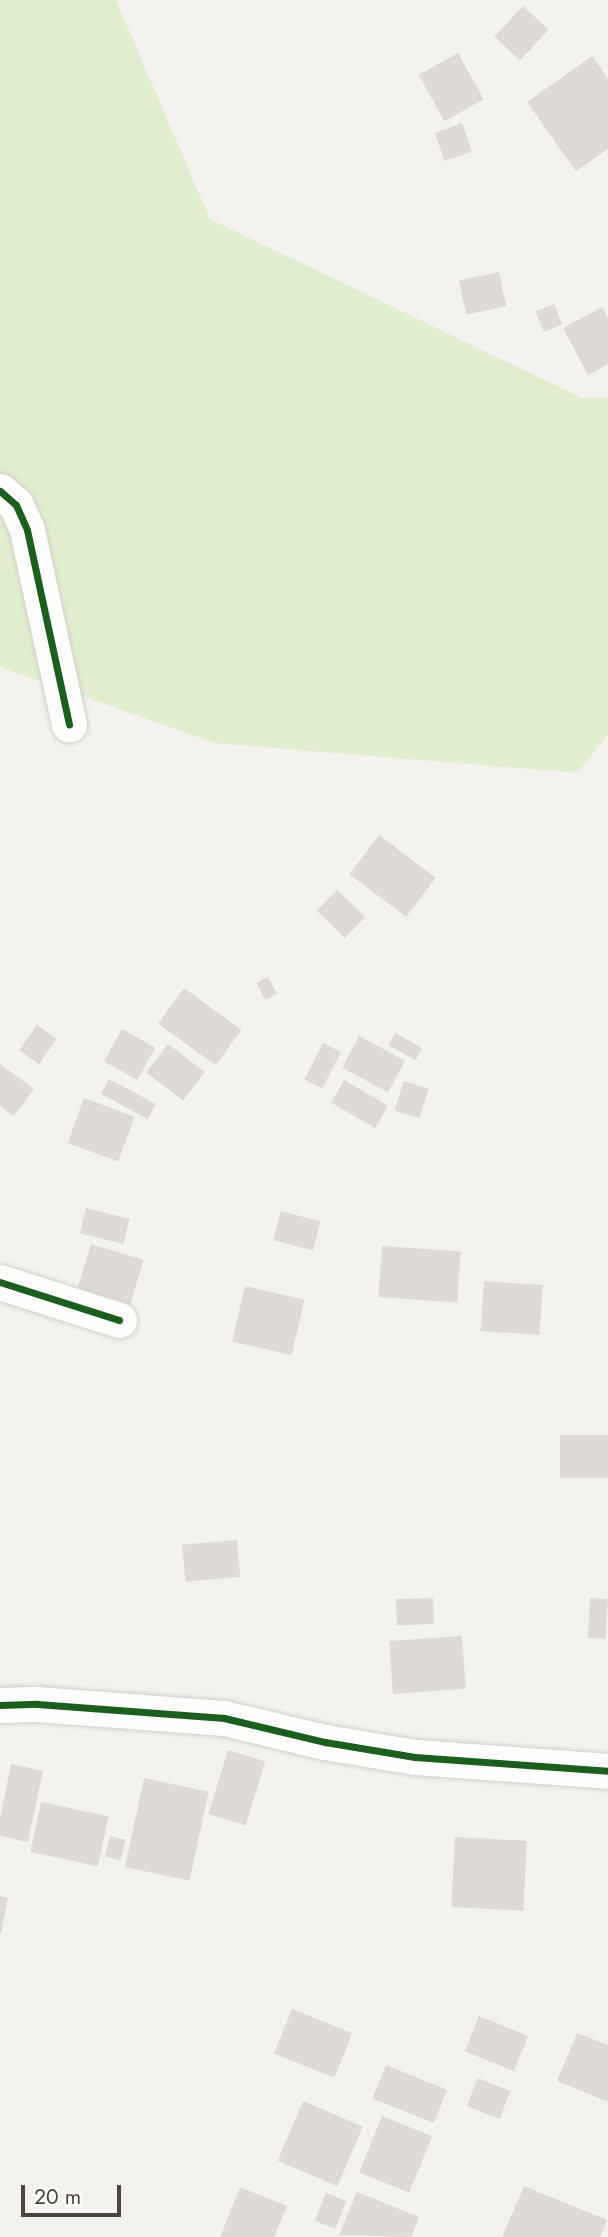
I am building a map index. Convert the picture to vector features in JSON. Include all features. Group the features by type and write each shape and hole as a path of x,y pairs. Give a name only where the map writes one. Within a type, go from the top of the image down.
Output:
{"street":[{"path":"0,491 16,505 27,530 69,725"},
{"path":"0,1282 119,1320"},
{"path":"0,1705 37,1704 224,1717 325,1742 415,1757 608,1771"}],"green space":[{"path":"0,0 116,0 210,219 582,398 608,398 608,735 577,773 215,743 0,667"}],"building":[{"path":"523,6 549,30 520,61 494,37"},
{"path":"458,53 484,99 444,121 419,75"},
{"path":"592,56 608,79 608,149 576,171 527,102"},
{"path":"462,123 472,151 445,161 435,133"},
{"path":"499,272 506,306 466,315 459,281"},
{"path":"554,304 562,324 544,332 535,311"},
{"path":"602,307 608,318 608,364 588,375 563,328"},
{"path":"379,835 436,878 406,917 350,874"},
{"path":"337,890 365,917 345,938 317,911"},
{"path":"268,977 277,994 265,1000 257,983"},
{"path":"184,988 241,1030 216,1065 158,1024"},
{"path":"37,1025 57,1039 39,1064 19,1050"},
{"path":"122,1029 155,1047 137,1080 104,1061"},
{"path":"395,1033 422,1048 415,1060 388,1045"},
{"path":"359,1036 405,1060 388,1092 342,1068"},
{"path":"323,1043 341,1052 322,1089 304,1080"},
{"path":"168,1044 205,1072 183,1100 146,1073"},
{"path":"0,1064 34,1089 14,1116 0,1106"},
{"path":"109,1079 156,1104 148,1119 101,1094"},
{"path":"344,1080 388,1106 375,1128 331,1103"},
{"path":"404,1081 429,1089 419,1119 394,1110"},
{"path":"84,1098 135,1116 118,1162 68,1143"},
{"path":"86,1208 130,1219 123,1244 80,1233"},
{"path":"281,1211 321,1222 313,1251 273,1240"},
{"path":"91,1244 144,1260 130,1304 78,1288"},
{"path":"382,1246 461,1252 457,1302 378,1297"},
{"path":"484,1281 543,1285 539,1335 481,1331"},
{"path":"245,1286 304,1300 292,1355 232,1342"},
{"path":"560,1435 608,1435 608,1478 560,1478"},
{"path":"237,1540 240,1577 185,1582 182,1545"},
{"path":"433,1598 434,1624 397,1625 396,1599"},
{"path":"590,1598 608,1599 606,1639 588,1638"},
{"path":"462,1636 466,1689 393,1694 389,1641"},
{"path":"228,1750 265,1761 246,1825 208,1814"},
{"path":"11,1764 43,1771 28,1842 0,1836 0,1819"},
{"path":"144,1778 209,1792 190,1881 125,1867"},
{"path":"41,1802 108,1816 98,1866 30,1852"},
{"path":"110,1836 126,1840 120,1860 105,1856"},
{"path":"455,1837 527,1841 523,1911 451,1907"},
{"path":"0,1896 8,1898 1,1933 0,1932"},
{"path":"292,2009 352,2033 334,2078 274,2054"},
{"path":"479,2016 528,2036 514,2071 465,2051"},
{"path":"577,2033 608,2045 608,2102 557,2081"},
{"path":"386,2065 447,2090 434,2123 373,2098"},
{"path":"478,2078 510,2091 499,2119 467,2106"},
{"path":"303,2101 363,2126 337,2186 278,2161"},
{"path":"382,2116 432,2136 409,2193 359,2173"},
{"path":"524,2186 607,2220 600,2237 502,2237"},
{"path":"240,2187 287,2206 274,2237 220,2237"},
{"path":"357,2192 419,2217 411,2237 339,2235"},
{"path":"326,2193 346,2201 335,2229 315,2221"}],"cycle path":[{"path":"0,491 16,505 27,530 69,725"},
{"path":"0,1282 119,1320"},
{"path":"0,1705 37,1704 224,1718 325,1742 415,1757 608,1771"}]}
